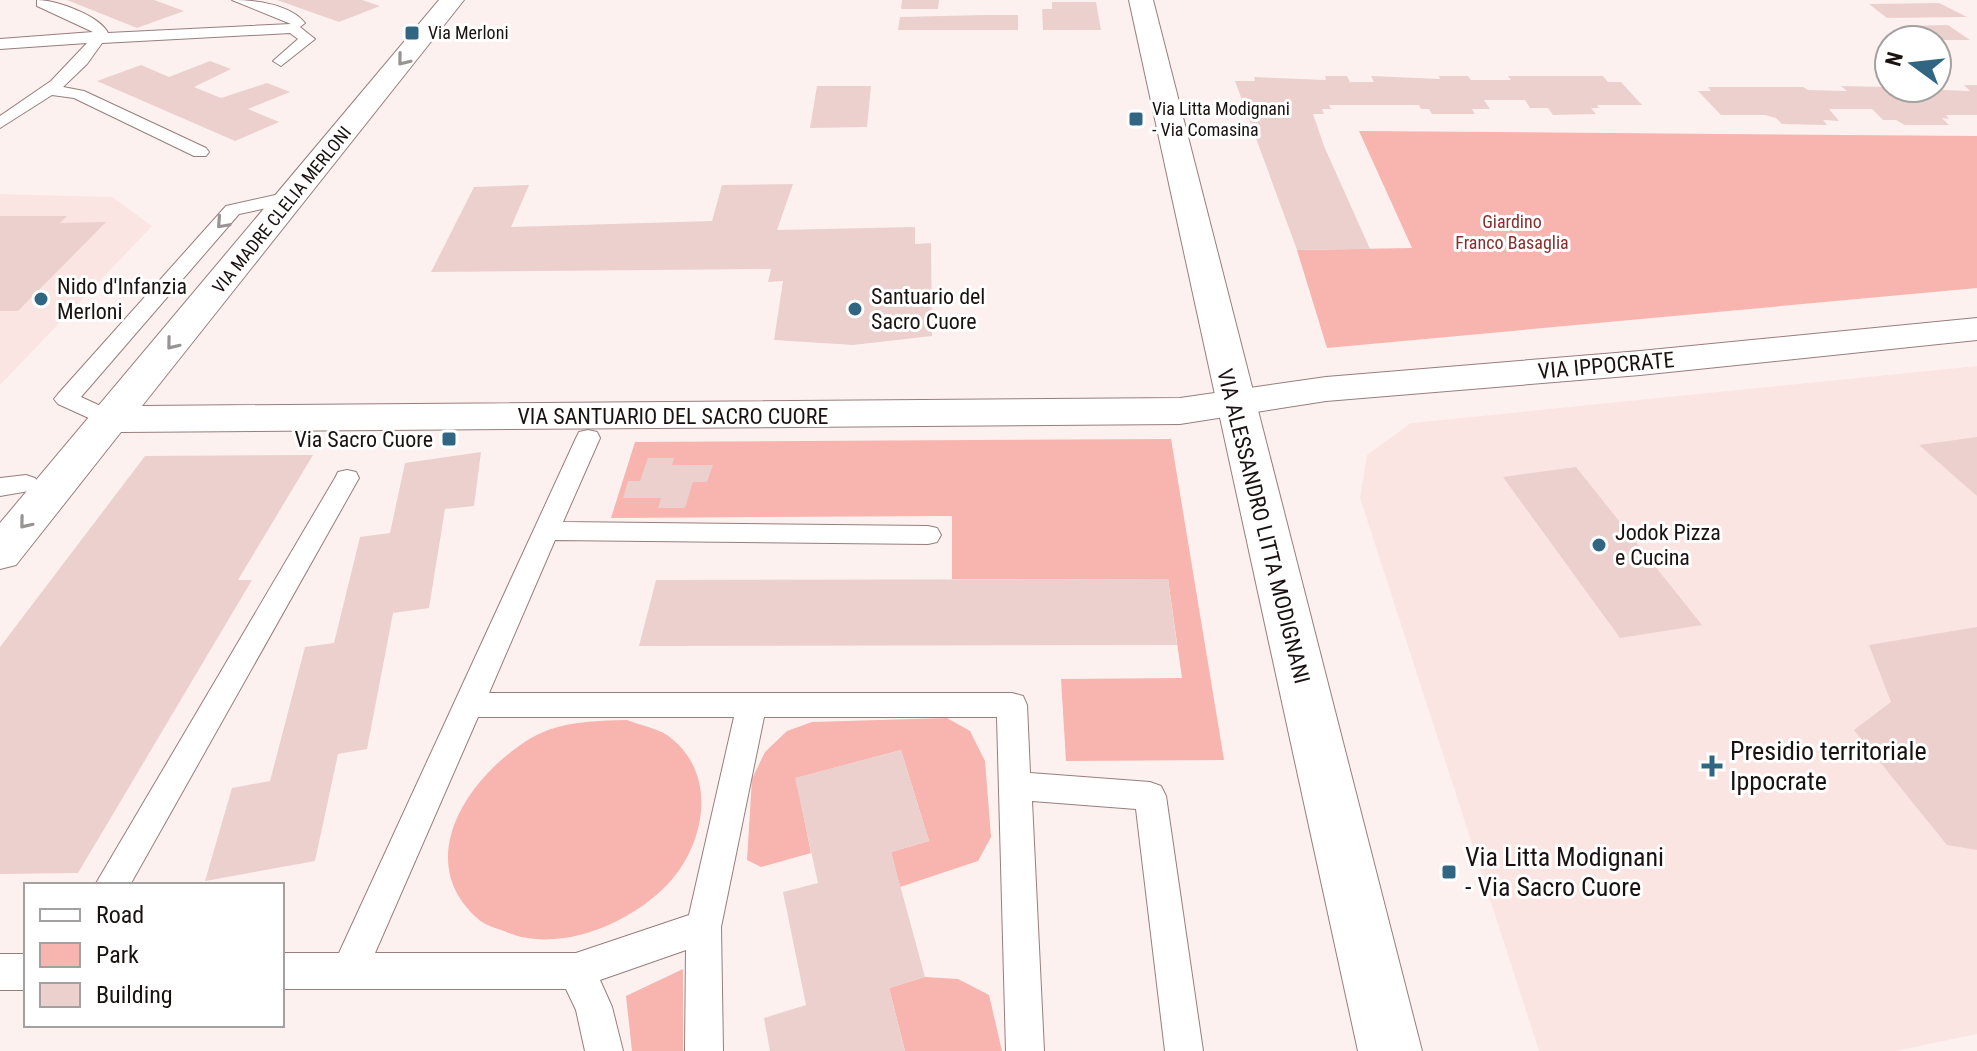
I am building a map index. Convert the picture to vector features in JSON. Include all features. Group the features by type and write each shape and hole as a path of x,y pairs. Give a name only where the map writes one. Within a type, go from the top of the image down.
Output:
{"street":[{"name":"VIA MADRE CLELIA MERLONI","path":"0,553 452,0"},
{"name":"VIA ALESSANDRO LITTA MODIGNANI","path":"1141,0 1390,1051"},
{"name":"VIA IPPOCRATE","path":"1236,402 1326,389 1977,329"},
{"name":"VIA SANTUARIO DEL SACRO CUORE","path":"110,419 1180,411 1236,402"}],"lane":[{"path":"239,0 293,18 298,23 292,29"},
{"path":"0,123 49,90 101,32 97,26 42,3"},
{"path":"0,44 208,31 292,29 303,33 307,39 281,61"},
{"path":"0,64 38,44"},
{"path":"49,90 78,94 200,152"},
{"path":"110,419 66,399 233,210 293,197"},
{"path":"349,971 588,438"},
{"path":"113,883 347,478"},
{"path":"0,487 26,484"},
{"path":"544,531 928,535"},
{"path":"467,705 1012,705 1025,1051"},
{"path":"704,1051 704,927 752,705"},
{"path":"1015,786 1150,796 1184,1051"},
{"path":"284,971 576,971 704,927"},
{"path":"576,971 594,1007 604,1051"},
{"path":"0,972 24,972"}],"shaded area":[{"name":"Nido d'Infanzia Merloni","path":"0,194 112,197 152,226 0,385"},
{"name":"Presidio territoriale Ippocrate","path":"1977,366 1977,1034 1896,1051 1539,1051 1360,498 1367,455 1411,423"}],"green space":[{"name":"Giardino Franco Basaglia","path":"1359,131 1977,136 1977,288 1327,348 1297,250 1412,248"},
{"path":"1171,439 1224,760 1066,761 1061,679 1182,678 1168,579 952,579 952,516 611,518 635,442"},
{"path":"947,718 970,731 985,761 991,837 978,861 900,887 891,852 929,841 901,750 796,778 811,853 761,867 747,860 752,779 765,752 787,731 812,722"},
{"path":"627,720 667,735 683,750 694,768 700,787 701,807 698,828 681,867 668,884 634,912 592,932 547,939 525,938 480,920 458,894 449,869 449,844 457,818 471,794 510,752 533,737 579,723"},
{"path":"683,969 683,1051 632,1051 626,996"},
{"path":"925,977 958,979 989,995 1002,1051 905,1051 889,988"}],"building":[{"path":"67,0 154,0 184,11 137,28"},
{"path":"277,0 362,0 380,6 339,22"},
{"path":"902,0 939,0 938,9 901,9"},
{"path":"1052,2 1096,2 1101,30 1043,30 1042,9 1052,9"},
{"path":"1939,3 1967,17 1887,18 1869,4"},
{"path":"1018,15 1018,30 898,30 900,17"},
{"path":"1953,28 1970,40 1953,40"},
{"path":"210,61 231,69 194,87 221,98 267,83 290,92 248,109 279,122 235,141 97,81 141,65 169,77"},
{"path":"1325,76 1347,76 1350,82 1374,82 1371,76 1440,79 1439,76 1468,76 1471,80 1511,80 1508,76 1603,76 1608,82 1621,82 1642,105 1597,105 1599,108 1591,108 1596,114 1553,115 1548,108 1530,108 1525,100 1484,100 1490,109 1472,109 1475,114 1432,114 1429,109 1421,109 1419,105 1329,105 1331,109 1322,109 1324,114 1313,114 1370,249 1297,250 1235,81 1255,81 1254,77 1326,80"},
{"path":"1964,85 1977,85 1977,115 1946,115 1949,119 1942,118 1949,125 1905,125 1896,120 1883,120 1872,109 1829,109 1839,121 1823,120 1827,125 1782,124 1776,118 1765,115 1721,115 1698,91 1711,91 1708,87 1803,87 1808,90 1847,91 1841,86 1873,87 1873,104 1953,104 1953,90 1970,91"},
{"path":"817,86 871,86 867,127 810,128"},
{"path":"793,184 777,230 915,227 915,244 931,243 932,336 853,345 774,340 783,281 768,282 771,269 431,272 474,187 529,185 511,227 712,221 722,185"},
{"path":"0,216 67,216 60,223 106,222 18,311 0,311"},
{"path":"1977,437 1977,496 1919,445"},
{"path":"481,452 474,506 445,509 429,608 393,613 367,749 338,754 315,861 205,881 232,788 270,781 305,647 334,643 360,537 390,533 405,463"},
{"path":"313,455 238,580 252,580 78,873 0,874 0,647 145,456"},
{"path":"648,458 674,458 672,465 713,465 707,482 693,482 685,508 658,508 661,498 623,498 628,481 640,481"},
{"path":"1576,467 1702,625 1620,638 1503,477"},
{"path":"1168,579 1177,645 639,646 656,580"},
{"path":"1977,627 1977,850 1947,845 1854,730 1891,702 1869,645"},
{"path":"901,750 929,841 891,852 925,977 889,988 905,1051 770,1051 764,1018 806,1005 783,892 818,883 795,778"}],"place":[{"name":"Via Merloni","path":"412,33"},
{"name":"Via Litta Modignani - Via Comasina","path":"1136,119"},
{"name":"Nido d'Infanzia Merloni","path":"41,299"},
{"name":"Santuario del Sacro Cuore","path":"855,309"},
{"name":"Via Sacro Cuore","path":"449,439"},
{"name":"Jodok Pizza e Cucina","path":"1599,545"},
{"name":"Presidio territoriale Ippocrate","path":"1712,766"},
{"name":"Via Litta Modignani - Via Sacro Cuore","path":"1449,872"}]}
